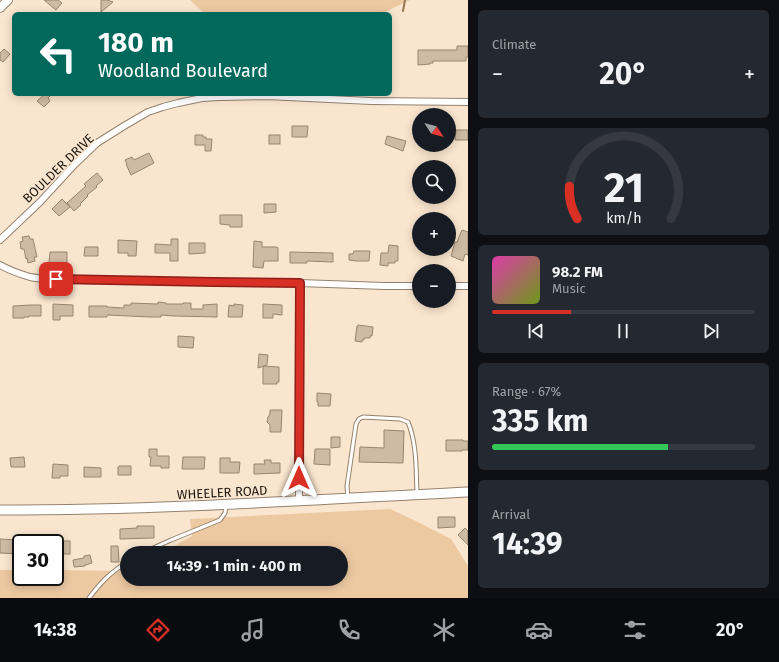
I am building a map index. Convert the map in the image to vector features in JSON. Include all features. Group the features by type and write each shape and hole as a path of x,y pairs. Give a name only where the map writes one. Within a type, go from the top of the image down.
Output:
{"main road":[{"name":"WHEELER ROAD","path":"0,510 116,509 467,494"}],"street":[{"path":"0,8 8,0"},
{"name":"BOULDER DRIVE","path":"0,240 40,202 75,164 97,143 148,112 163,107 202,98 267,96 371,101 468,102"},
{"path":"0,265 30,277 78,280 412,286"},
{"path":"299,501 300,283"},
{"path":"456,286 468,286"}],"lane":[{"path":"348,498 347,486 356,424 359,419 363,417 400,419 408,422 414,446 417,495"},
{"path":"158,546 220,520 225,513 226,505"},
{"path":"89,598 112,572 120,567"}],"shaded area":[{"path":"190,0 410,0 385,12 203,12"},
{"path":"390,509 451,539 468,566 468,598 0,598 0,570 12,570 12,586 64,586 64,570 120,571 120,586 348,586 348,546 174,546 192,536 190,519"}],"building":[{"path":"44,0 58,0 62,3 56,10"},
{"path":"101,0 107,0 113,2 101,12"},
{"path":"457,46 468,46 468,57 466,57 466,61 433,61 433,63 430,64 418,65 418,50 457,50"},
{"path":"4,49 10,54 3,62 0,60 0,53"},
{"path":"43,96 50,96 48,98 50,101 44,107 37,101"},
{"path":"292,126 308,126 307,137 292,137"},
{"path":"456,130 468,130 468,140 456,140"},
{"path":"195,135 203,135 206,139 212,139 211,151 205,151 205,145 195,145"},
{"path":"269,135 280,135 280,144 269,144"},
{"path":"387,136 406,141 403,151 385,144"},
{"path":"149,153 154,163 131,175 125,160 132,157 134,160"},
{"path":"97,173 103,180 87,195 88,196 80,204 81,205 74,211 67,203 86,186 84,184"},
{"path":"62,199 70,207 59,216 52,209"},
{"path":"264,204 276,204 276,212 264,213"},
{"path":"220,215 242,215 242,227 230,227 230,225 220,224"},
{"path":"462,230 468,232 468,255 465,254 463,261 451,256 456,256 457,242"},
{"path":"29,236 30,239 33,239 37,257 34,257 35,261 28,263 24,249 21,249 20,242 23,241 22,237"},
{"path":"171,239 178,239 178,261 170,261 170,253 155,253 155,244 171,245"},
{"path":"118,240 137,241 136,256 128,256 128,253 118,253"},
{"path":"254,241 262,242 262,247 277,247 278,261 264,261 263,268 253,267"},
{"path":"189,243 205,243 205,253 189,254"},
{"path":"389,245 398,246 398,261 395,261 395,263 388,263 388,266 380,265 381,253 388,253"},
{"path":"85,247 98,247 98,256 84,256"},
{"path":"354,251 370,251 369,261 349,260 349,254 353,254"},
{"path":"50,252 67,252 67,263 49,263"},
{"path":"290,252 333,253 333,262 307,261 307,263 290,263"},
{"path":"158,302 166,304 191,303 191,309 203,309 203,305 217,304 217,317 161,315 161,317 150,317 107,315 107,317 89,317 89,306 124,308 124,305 131,305 131,303 158,304"},
{"path":"53,304 73,305 73,316 60,316 60,320 53,320"},
{"path":"234,304 243,305 242,317 228,317 229,305 234,306"},
{"path":"263,304 282,305 282,315 273,314 273,318 263,318"},
{"path":"41,305 41,316 13,318 13,306"},
{"path":"358,325 373,327 372,336 370,336 370,338 364,338 362,342 355,341"},
{"path":"178,336 194,337 193,348 178,347"},
{"path":"259,354 268,355 267,365 258,368"},
{"path":"263,366 279,367 279,382 277,382 277,384 263,384"},
{"path":"317,393 331,394 330,406 318,406"},
{"path":"270,410 282,410 281,432 270,432 270,425 267,422"},
{"path":"384,430 404,431 403,463 359,462 360,447 384,448"},
{"path":"331,437 340,437 340,447 331,448"},
{"path":"446,440 468,441 468,450 446,451"},
{"path":"149,449 157,449 157,456 169,456 169,468 150,466 151,457 149,457"},
{"path":"315,449 330,449 330,465 314,464"},
{"path":"24,457 25,467 11,467 10,458"},
{"path":"183,457 205,457 204,469 182,469"},
{"path":"220,458 230,458 230,462 240,462 239,473 220,473"},
{"path":"264,460 271,460 271,463 280,463 280,473 254,474 254,464 265,464"},
{"path":"53,464 68,465 68,476 52,478"},
{"path":"119,466 131,466 131,475 118,475"},
{"path":"84,467 101,468 101,477 84,477"},
{"path":"438,517 455,517 455,527 438,528"},
{"path":"137,526 154,526 154,538 120,539 120,529 137,528"},
{"path":"465,528 468,531 468,545 458,535"},
{"path":"0,539 12,540 12,554 0,553"},
{"path":"64,541 70,541 70,554 64,554"},
{"path":"111,546 118,546 119,562 111,562"},
{"path":"90,555 92,563 85,566 74,567 73,560"}],"waterway":[{"path":"403,11 405,0"}],"route":[{"path":"56,279 300,283 299,478"}]}
